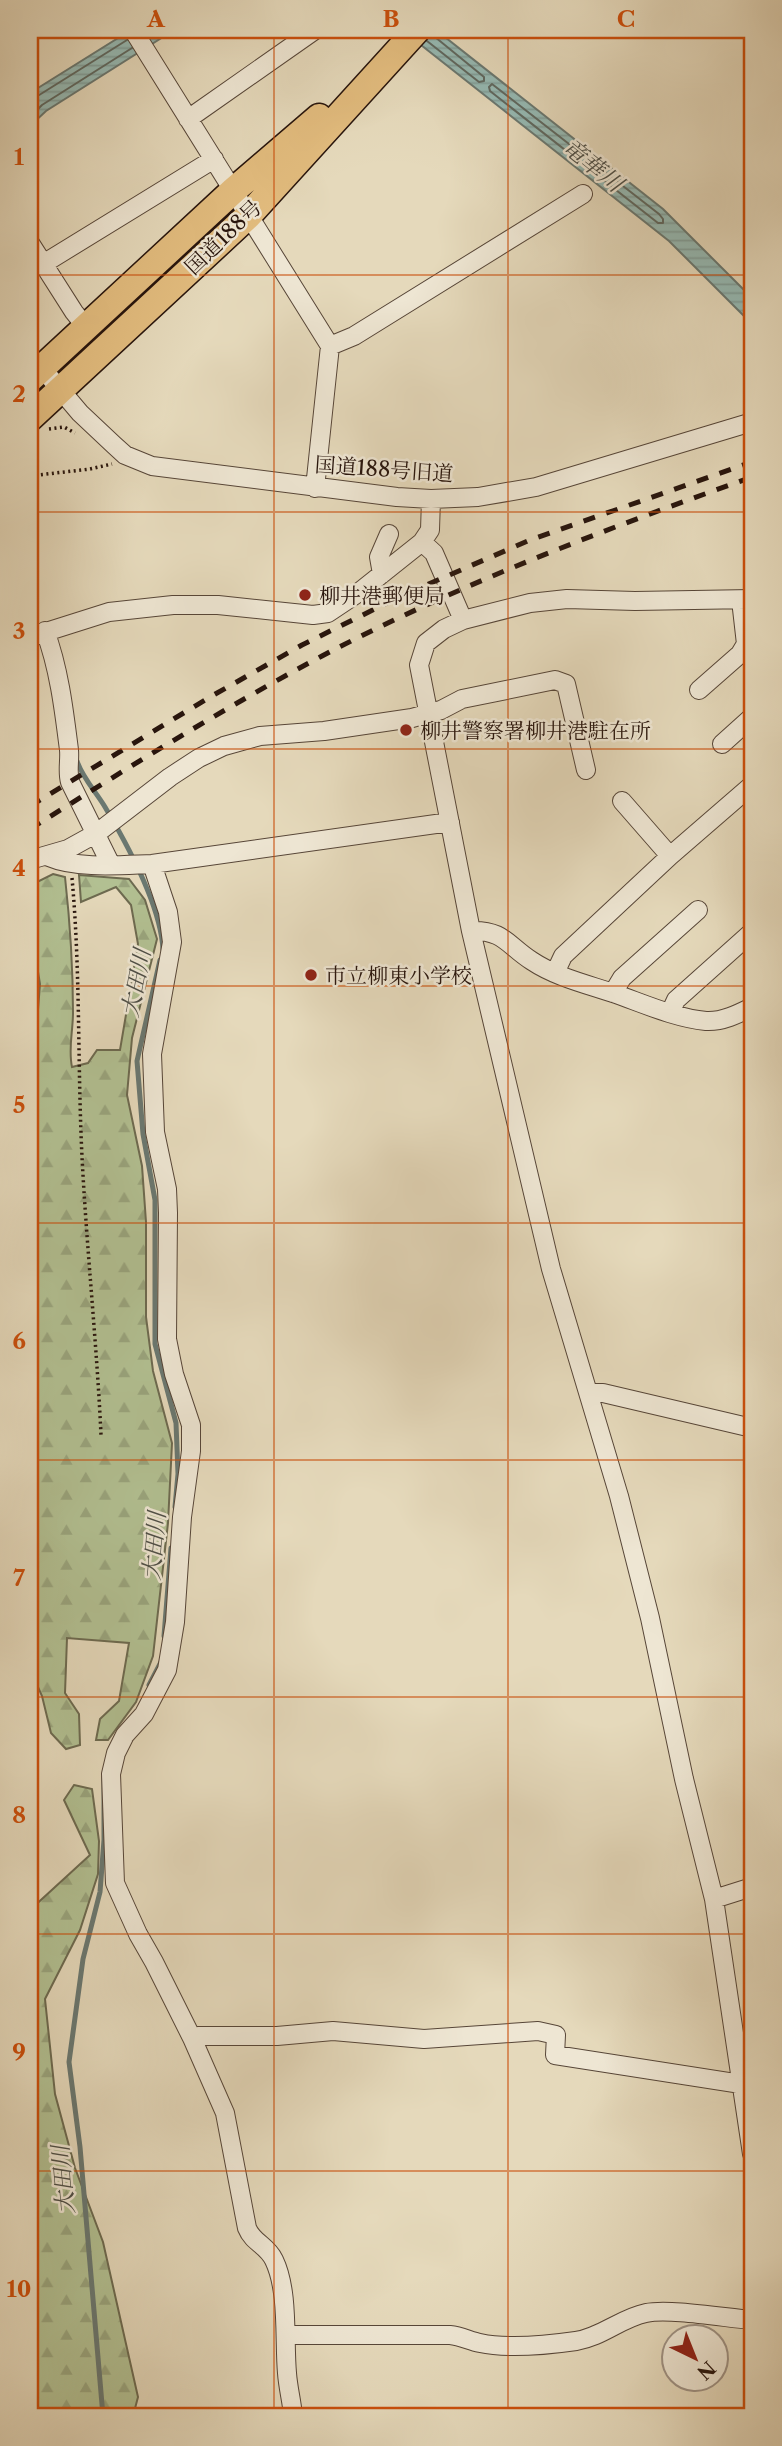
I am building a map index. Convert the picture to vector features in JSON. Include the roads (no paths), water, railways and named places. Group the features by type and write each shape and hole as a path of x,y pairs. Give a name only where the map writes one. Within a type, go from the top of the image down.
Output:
{"highway":[{"name":"国道188号","path":"36,373 234,190 410,37"},
{"name":"国道188号","path":"39,424 61,390 248,216 410,37"}],"street":[{"path":"133,30 330,346 315,488"},
{"path":"188,119 315,30"},
{"path":"43,264 214,159"},
{"path":"330,346 354,336 583,194"},
{"path":"30,243 86,327"},
{"name":"国道188号旧道","path":"36,373 61,390 118,459 177,471 431,499 478,497 536,486 752,422"},
{"path":"293,2416 287,2373 287,2335 280,2279 275,2262 268,2250 251,2238 225,2113 192,2038 138,1934 116,1883 111,1774 125,1735 144,1714 167,1670 175,1622 182,1517 191,1451 191,1425 174,1374 167,1339 167,1189 155,1132 152,1054 172,942 168,912 133,865 97,833 70,782 67,770 69,754 54,656 37,634 109,612 173,605 218,605 313,615 328,613 422,541 430,530 431,499"},
{"path":"382,574 379,557 389,534"},
{"path":"422,541 434,553 463,620"},
{"path":"699,690 749,645 747,599 567,599 530,603 463,620 444,629 426,643 419,665 471,930 551,1269 619,1496 650,1618 684,1779 714,1899 745,2087 752,2154"},
{"path":"38,858 68,849 97,833 170,777 224,746 260,736 324,731 412,718 441,710 462,698 555,680 566,684 586,771"},
{"path":"722,744 752,717"},
{"path":"555,973 564,956 670,856 752,785"},
{"path":"622,801 670,856"},
{"path":"38,858 133,865 450,822"},
{"path":"613,993 622,978 698,910"},
{"path":"471,930 489,930 501,936 532,961 555,973 670,1013 708,1021 734,1017 752,1007"},
{"path":"670,1013 676,1000 752,932"},
{"path":"589,1393 603,1393 752,1428"},
{"path":"714,1899 752,1887"},
{"path":"192,2038 277,2036 333,2031 424,2039 538,2031 556,2035 555,2055 745,2087"},
{"path":"287,2335 450,2335 504,2346 576,2341 596,2336 646,2313 752,2320"}],"water":[{"path":"131,30 174,30 46,111 30,126 30,93"},
{"name":"竜華川","path":"402,30 436,30 663,209 752,298 752,324 669,241"}],"waterway":[{"name":"大田川","path":"77,761 114,822 142,876 156,915 163,950"},
{"name":"大田川","path":"160,960 137,1061 143,1134 155,1200 155,1344 176,1423 178,1474 175,1507"},
{"name":"大田川","path":"164,1636 171,1548"},
{"name":"大田川","path":"149,1685 161,1662"},
{"name":"大田川","path":"103,2416 80,2147 69,2062 83,1959 100,1892 104,1840 104,1777"}],"railway":[{"path":"30,806 210,697 302,645 401,596 530,540 752,462"},
{"path":"30,829 211,718 374,630 534,559 752,477"}],"place":[{"name":"柳井港郵便局","path":"305,595"},
{"name":"柳井警察署柳井港駐在所","path":"406,730"},
{"name":"市立柳東小学校","path":"311,975"}]}
